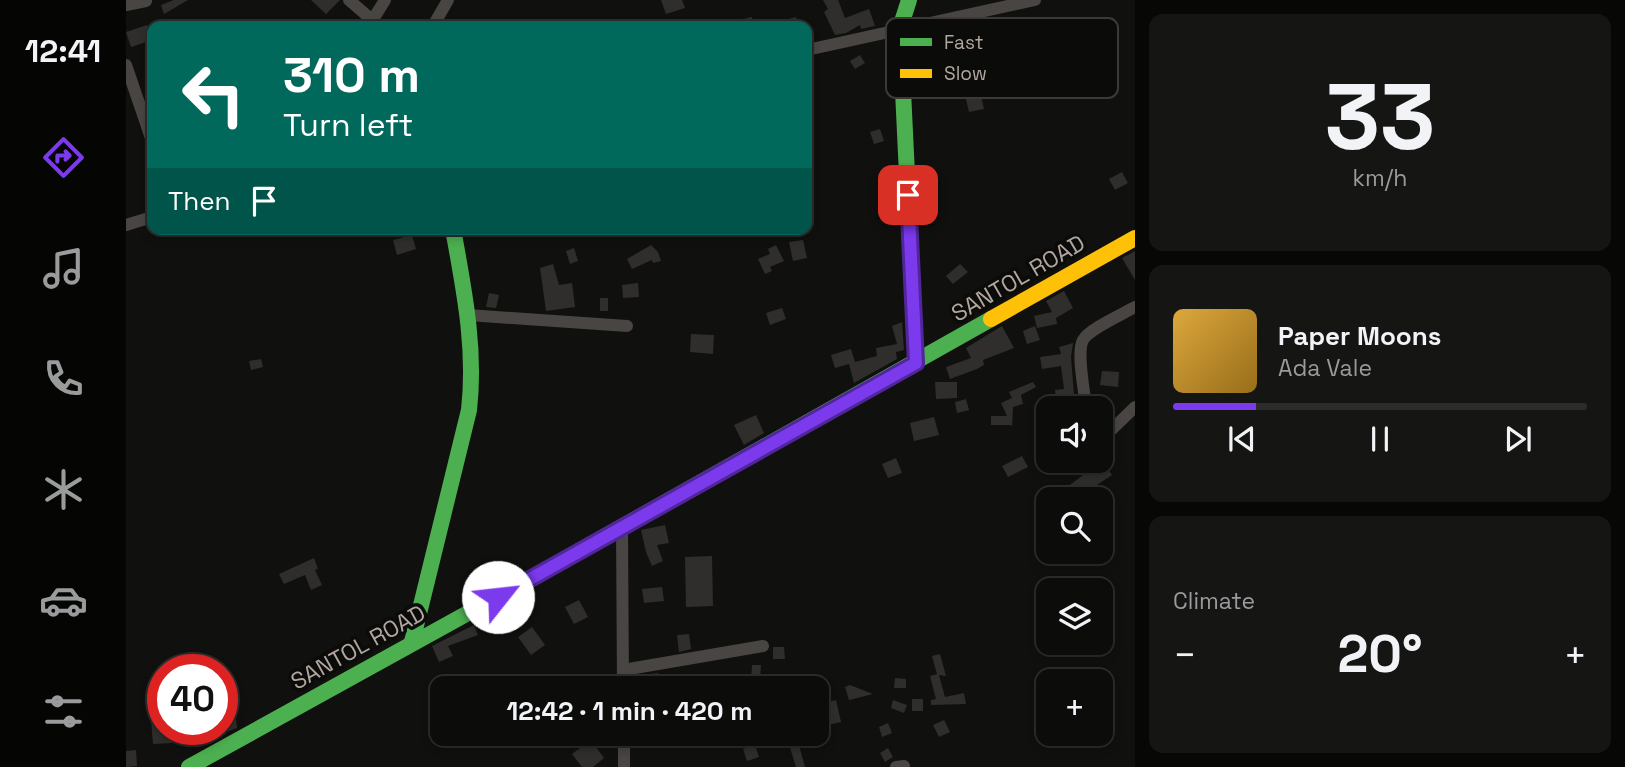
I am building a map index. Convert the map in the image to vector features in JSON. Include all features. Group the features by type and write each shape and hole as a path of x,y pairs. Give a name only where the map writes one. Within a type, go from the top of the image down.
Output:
{"street":[{"path":"349,0 372,21"},
{"path":"376,21 384,0"},
{"path":"436,21 448,0"},
{"path":"903,18 909,0"},
{"path":"948,18 1035,0"},
{"path":"126,5 146,1"},
{"path":"812,49 886,31"},
{"path":"126,65 147,126"},
{"path":"903,98 916,363"},
{"path":"126,225 147,219"},
{"path":"412,642 469,411 474,361 454,235"},
{"name":"SANTOL ROAD","path":"189,767 916,363 1135,238"},
{"path":"1085,396 1083,340 1135,307"},
{"path":"468,315 627,326"},
{"path":"1113,428 1135,407"},
{"path":"622,527 623,676"},
{"path":"623,670 764,646"},
{"path":"624,746 624,767"}],"building":[{"path":"174,0 188,0 164,14 161,5"},
{"path":"311,0 340,0 326,14"},
{"path":"661,0 682,0 685,8 666,14"},
{"path":"823,0 838,0 845,18 869,9 875,26 861,29 860,25 846,33 835,35 824,12 828,9"},
{"path":"752,17 753,21 735,21"},
{"path":"796,17 797,21 782,21"},
{"path":"147,25 147,42 131,47 126,32"},
{"path":"860,55 865,63 855,69 850,61"},
{"path":"981,98 984,109 969,112 966,99"},
{"path":"880,129 884,141 874,144 870,132"},
{"path":"1122,172 1128,183 1115,190 1109,179"},
{"path":"412,235 416,249 397,255 393,240"},
{"path":"803,240 807,258 793,261 789,242"},
{"path":"651,245 658,252 661,261 653,263 652,260 632,269 627,259"},
{"path":"776,245 784,261 770,267 772,271 765,274 758,259 770,254 768,249"},
{"path":"574,248 578,261 570,264 566,251"},
{"path":"1135,251 1135,280 1122,258"},
{"path":"553,264 559,285 572,283 575,307 546,311 540,268"},
{"path":"960,264 968,272 953,284 946,276"},
{"path":"638,283 639,297 623,298 622,285"},
{"path":"1064,291 1073,308 1056,318 1057,324 1037,328 1034,316 1052,312 1046,301"},
{"path":"489,293 499,295 496,308 486,307"},
{"path":"600,298 608,298 608,311 600,311"},
{"path":"782,308 786,319 770,325 766,313"},
{"path":"902,322 904,350 896,352 897,359 854,383 849,364 835,368 831,355 851,349 855,362 877,356 876,348 897,344 892,326"},
{"path":"1002,326 1014,348 983,360 984,365 977,369 950,379 946,367 971,358 966,348"},
{"path":"1035,326 1040,340 1027,344 1023,331"},
{"path":"691,334 714,335 713,354 690,352"},
{"path":"1073,343 1071,357 1074,396 1056,396 1055,390 1064,389 1061,366 1042,369 1040,357 1061,354 1059,347"},
{"path":"261,359 263,367 251,370 249,361"},
{"path":"1102,371 1119,372 1118,387 1100,385"},
{"path":"935,382 957,382 957,398 936,399"},
{"path":"1033,382 1036,387 1021,395 1023,404 1013,407 1012,427 991,425 991,416 1007,416 1001,403 1012,398 1009,392"},
{"path":"966,399 969,410 957,413 955,402"},
{"path":"756,415 764,433 744,445 734,425"},
{"path":"934,417 939,435 914,441 910,423"},
{"path":"1022,456 1028,467 1008,477 1002,466"},
{"path":"896,458 902,473 888,478 882,464"},
{"path":"1086,473 1112,475 1094,487 1067,487"},
{"path":"665,525 669,543 657,545 663,561 652,566 641,530"},
{"path":"712,556 713,606 686,607 685,557"},
{"path":"314,558 318,569 315,570 322,585 311,590 305,575 284,584 279,574"},
{"path":"662,587 664,601 644,603 642,589"},
{"path":"579,600 588,617 574,624 565,607"},
{"path":"474,625 478,635 448,646 453,656 439,662 432,646"},
{"path":"532,627 545,645 531,655 518,637"},
{"path":"689,634 691,649 679,652 677,635"},
{"path":"773,647 784,647 785,659 773,659"},
{"path":"940,654 946,676 939,675 945,697 964,693 966,704 931,705 931,700 936,699 930,676 937,674 932,656"},
{"path":"752,665 761,665 760,676 751,676"},
{"path":"895,678 906,679 906,688 894,688"},
{"path":"850,685 873,694 849,700 845,687"},
{"path":"912,699 923,699 923,711 912,711"},
{"path":"836,700 841,722 829,725 829,702"},
{"path":"893,700 907,705 904,713 891,708"},
{"path":"944,720 950,732 939,737 933,725"},
{"path":"888,723 892,733 882,737 879,727"},
{"path":"583,746 595,746 604,758 593,767 582,767 572,754"},
{"path":"755,746 759,757 747,761 743,749"},
{"path":"790,746 799,746 805,767 796,767"},
{"path":"888,748 893,757 885,762 880,753"},
{"path":"136,750 137,766 126,767 126,751"}],"traffic: fast":[{"path":"903,18 909,0"},
{"path":"903,98 916,363"},
{"path":"412,642 469,410 470,342 454,235"},
{"path":"189,767 991,319"}],"traffic: slow":[{"path":"991,319 1135,238"}],"route":[{"path":"498,597 916,363 908,195"}]}
